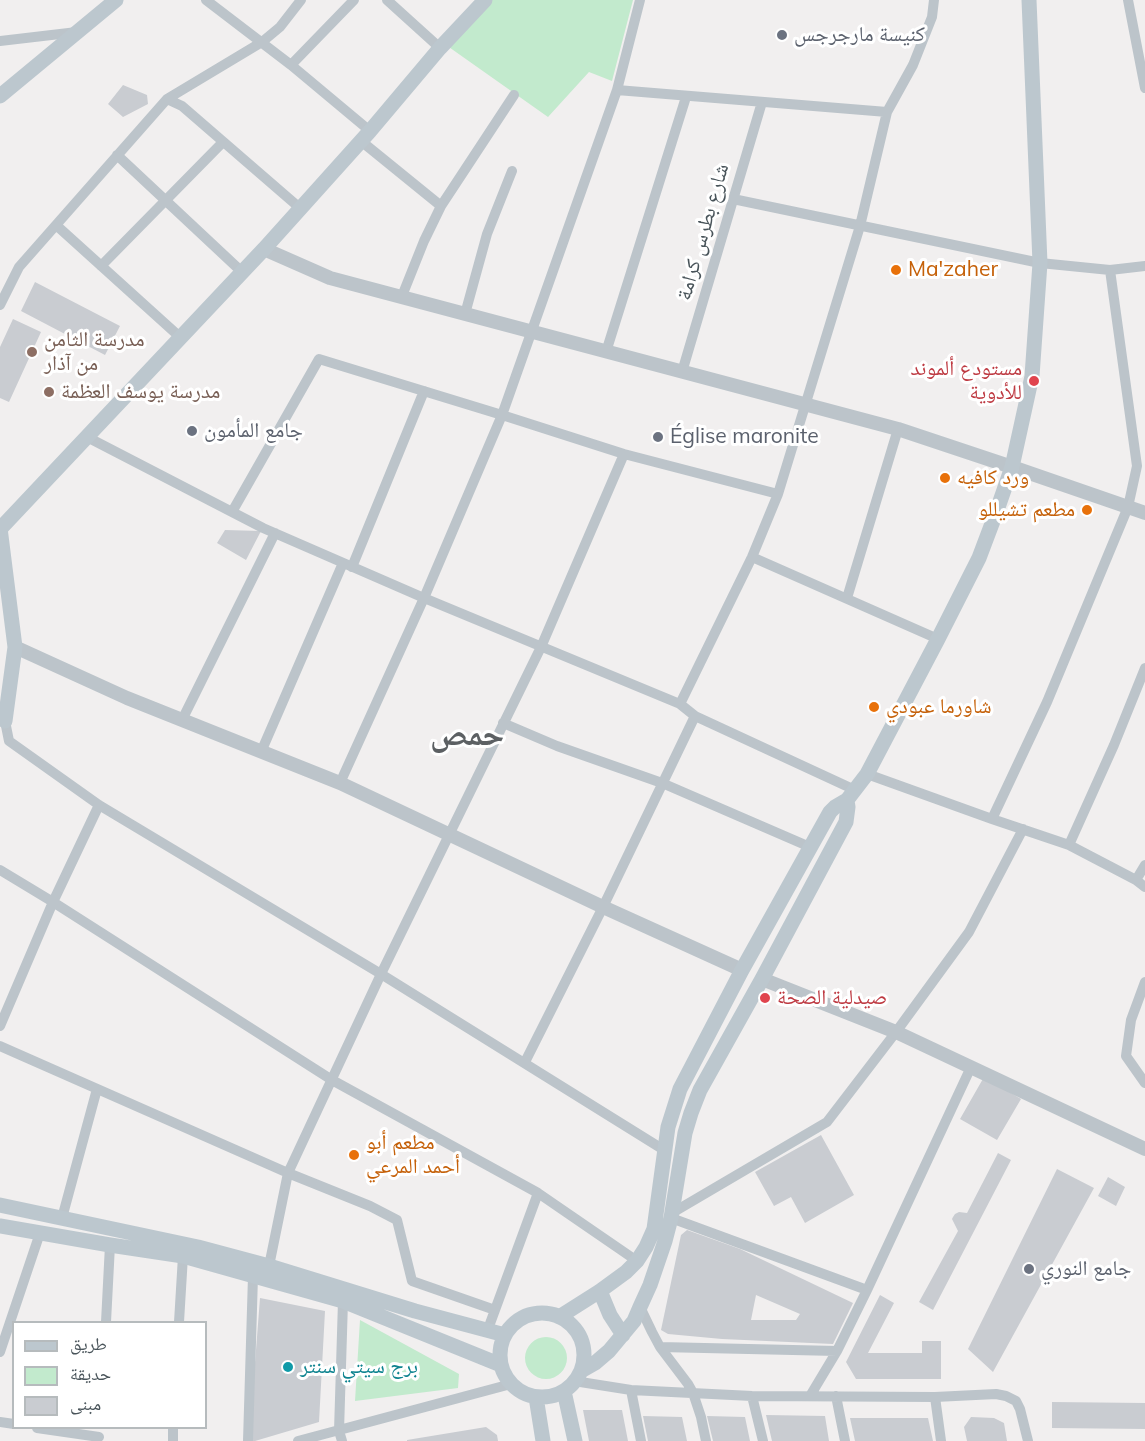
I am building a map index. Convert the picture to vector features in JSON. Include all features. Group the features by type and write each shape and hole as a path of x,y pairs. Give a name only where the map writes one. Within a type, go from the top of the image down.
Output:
{"main road":[{"path":"0,96 116,0"},
{"path":"2,720 15,647 0,528 301,209 440,48 485,0"},
{"path":"560,1317 626,1272 646,1247 654,1229 668,1127 680,1089 742,970 830,812 851,795 867,774 979,558 1012,467 1032,376 1040,263 1029,0"},
{"path":"575,1441 573,1381 583,1355 581,1340 572,1327 560,1317 549,1314 529,1315 512,1326 506,1335 500,1350 501,1365 511,1384 522,1393 536,1397 550,1396 573,1381 596,1363 634,1321 658,1263 671,1215 691,1113 700,1090 846,822 851,795"},
{"path":"0,1205 198,1247 269,1266 415,1311 506,1335"},
{"path":"0,1226 183,1256 343,1301 501,1365"},
{"path":"600,1291 610,1315 623,1335"},
{"path":"536,1397 543,1441"}],"street":[{"path":"207,0 291,64 441,206"},
{"path":"0,305 19,267 167,99 262,42 280,27 301,0"},
{"path":"291,64 354,0"},
{"path":"387,0 440,48"},
{"path":"340,783 424,598 502,415 617,90 640,0"},
{"path":"680,704 752,557 778,494 860,226 887,112 913,65 932,17 934,0"},
{"path":"1128,0 1145,88"},
{"path":"0,40 77,32"},
{"path":"617,90 887,112"},
{"path":"402,296 441,206 514,95"},
{"path":"606,352 686,97"},
{"path":"167,99 182,106 301,209"},
{"name":"شارع بطرس كرامة","path":"682,372 762,102"},
{"path":"101,266 223,142"},
{"path":"117,155 242,272"},
{"path":"465,314 487,234 512,171"},
{"path":"733,199 1040,263 1110,270 1145,266"},
{"path":"56,225 181,338"},
{"path":"264,249 330,278 898,429 1145,513"},
{"path":"992,819 1047,702 1128,507 1137,466 1110,270"},
{"path":"232,512 319,359 624,454 778,494"},
{"path":"261,752 424,391"},
{"path":"847,598 898,429"},
{"path":"87,437 275,533 424,598 680,704 695,716 851,795"},
{"path":"269,1266 288,1173 381,974 541,647 624,454"},
{"path":"182,720 275,533"},
{"path":"752,557 938,639"},
{"path":"15,647 127,698 340,783 742,970"},
{"path":"1070,845 1145,668"},
{"path":"525,1062 695,716"},
{"path":"2,720 9,741 99,805 381,974 664,1150"},
{"path":"503,723 557,746 662,783 810,847"},
{"path":"867,774 1070,845 1141,884 1145,865"},
{"path":"0,1026 53,902 99,805"},
{"path":"671,1215 827,1122 969,932 1023,829"},
{"path":"0,870 332,1080 538,1193 637,1261"},
{"path":"762,979 896,1032 1145,1149"},
{"path":"1145,982 1131,1020 1126,1056 1145,1083"},
{"path":"0,1046 288,1173 370,1206 397,1220 412,1281 495,1310"},
{"path":"810,1396 837,1351 867,1290 971,1067"},
{"path":"62,1218 97,1089"},
{"path":"488,1329 538,1193"},
{"path":"671,1215 867,1290"},
{"path":"0,1352 40,1233"},
{"path":"106,1321 110,1245"},
{"path":"179,1321 183,1256"},
{"path":"248,1441 254,1276"},
{"path":"341,1436 343,1301"},
{"path":"640,1307 660,1347 693,1393 706,1441"},
{"path":"660,1347 837,1351"},
{"path":"573,1381 631,1390 752,1396 935,1397 996,1394 1016,1401 1028,1441"},
{"path":"298,1441 341,1436 511,1384"},
{"path":"631,1390 641,1441"},
{"path":"752,1396 763,1441"},
{"path":"836,1396 845,1441"},
{"path":"935,1397 941,1441"},
{"path":"46,1429 99,1435"}],"green space":[{"path":"491,0 633,0 612,81 589,72 548,117 446,45"},
{"path":"360,1320 459,1374 458,1388 355,1401"},
{"path":"546,1337 554,1338 561,1343 566,1350 566,1366 561,1373 554,1378 546,1379 538,1378 531,1373 526,1366 525,1358 526,1350 531,1343 538,1338"}],"building":[{"path":"123,85 147,95 148,104 123,117 108,104"},
{"path":"35,282 120,326 105,355 21,311"},
{"path":"13,319 41,332 9,402 0,398 0,347"},
{"path":"225,530 261,531 246,560 217,543"},
{"path":"984,1077 1021,1099 997,1140 960,1119"},
{"path":"821,1135 854,1195 805,1223 791,1197 774,1206 755,1172"},
{"path":"998,1153 1011,1160 933,1310 919,1302 958,1231 952,1219 959,1212 967,1213"},
{"name":"جامع النوري","path":"1057,1169 1094,1188 993,1372 968,1349"},
{"path":"1108,1177 1125,1187 1116,1206 1098,1196"},
{"path":"687,1230 740,1249 853,1303 833,1344 722,1339 668,1334 661,1330 681,1235","holes":["756,1295 800,1314 796,1320 751,1320"]},
{"path":"880,1295 894,1303 868,1353 922,1353 922,1341 941,1341 941,1379 856,1379 846,1362"},
{"name":"برج سيتي سنتر","path":"260,1298 325,1311 319,1422 249,1441"},
{"path":"1052,1402 1145,1403 1145,1429 1052,1428"},
{"path":"583,1410 622,1410 628,1441 589,1441"},
{"path":"766,1415 825,1416 829,1441 772,1441"},
{"path":"643,1416 682,1417 687,1441 648,1441"},
{"path":"707,1416 745,1417 750,1441 713,1441"},
{"path":"971,1417 994,1418 1004,1423 1007,1441 967,1441 964,1427"},
{"path":"850,1418 928,1418 933,1441 855,1441"},
{"path":"486,1427 497,1435 498,1441 407,1441 407,1440"}],"place":[{"name":"كنيسة مارجرجس","path":"782,35"},
{"name":"Ma'zaher","path":"896,270"},
{"name":"مدرسة الثامن من آذار","path":"32,352"},
{"name":"مستودع ألموند للأدوية","path":"1034,381"},
{"name":"مدرسة يوسف العظمة","path":"49,392"},
{"name":"جامع المأمون","path":"192,431"},
{"name":"Église maronite","path":"658,437"},
{"name":"ورد كافيه","path":"945,478"},
{"name":"مطعم تشيللو","path":"1087,510"},
{"name":"شاورما عبودي","path":"874,707"},
{"name":"صيدلية الصحة","path":"765,998"},
{"name":"مطعم أبو أحمد المرعي","path":"354,1155"},
{"name":"جامع النوري","path":"1029,1269"},
{"name":"برج سيتي سنتر","path":"288,1367"}],"district":[{"name":"حمص","path":"467,735"}]}
